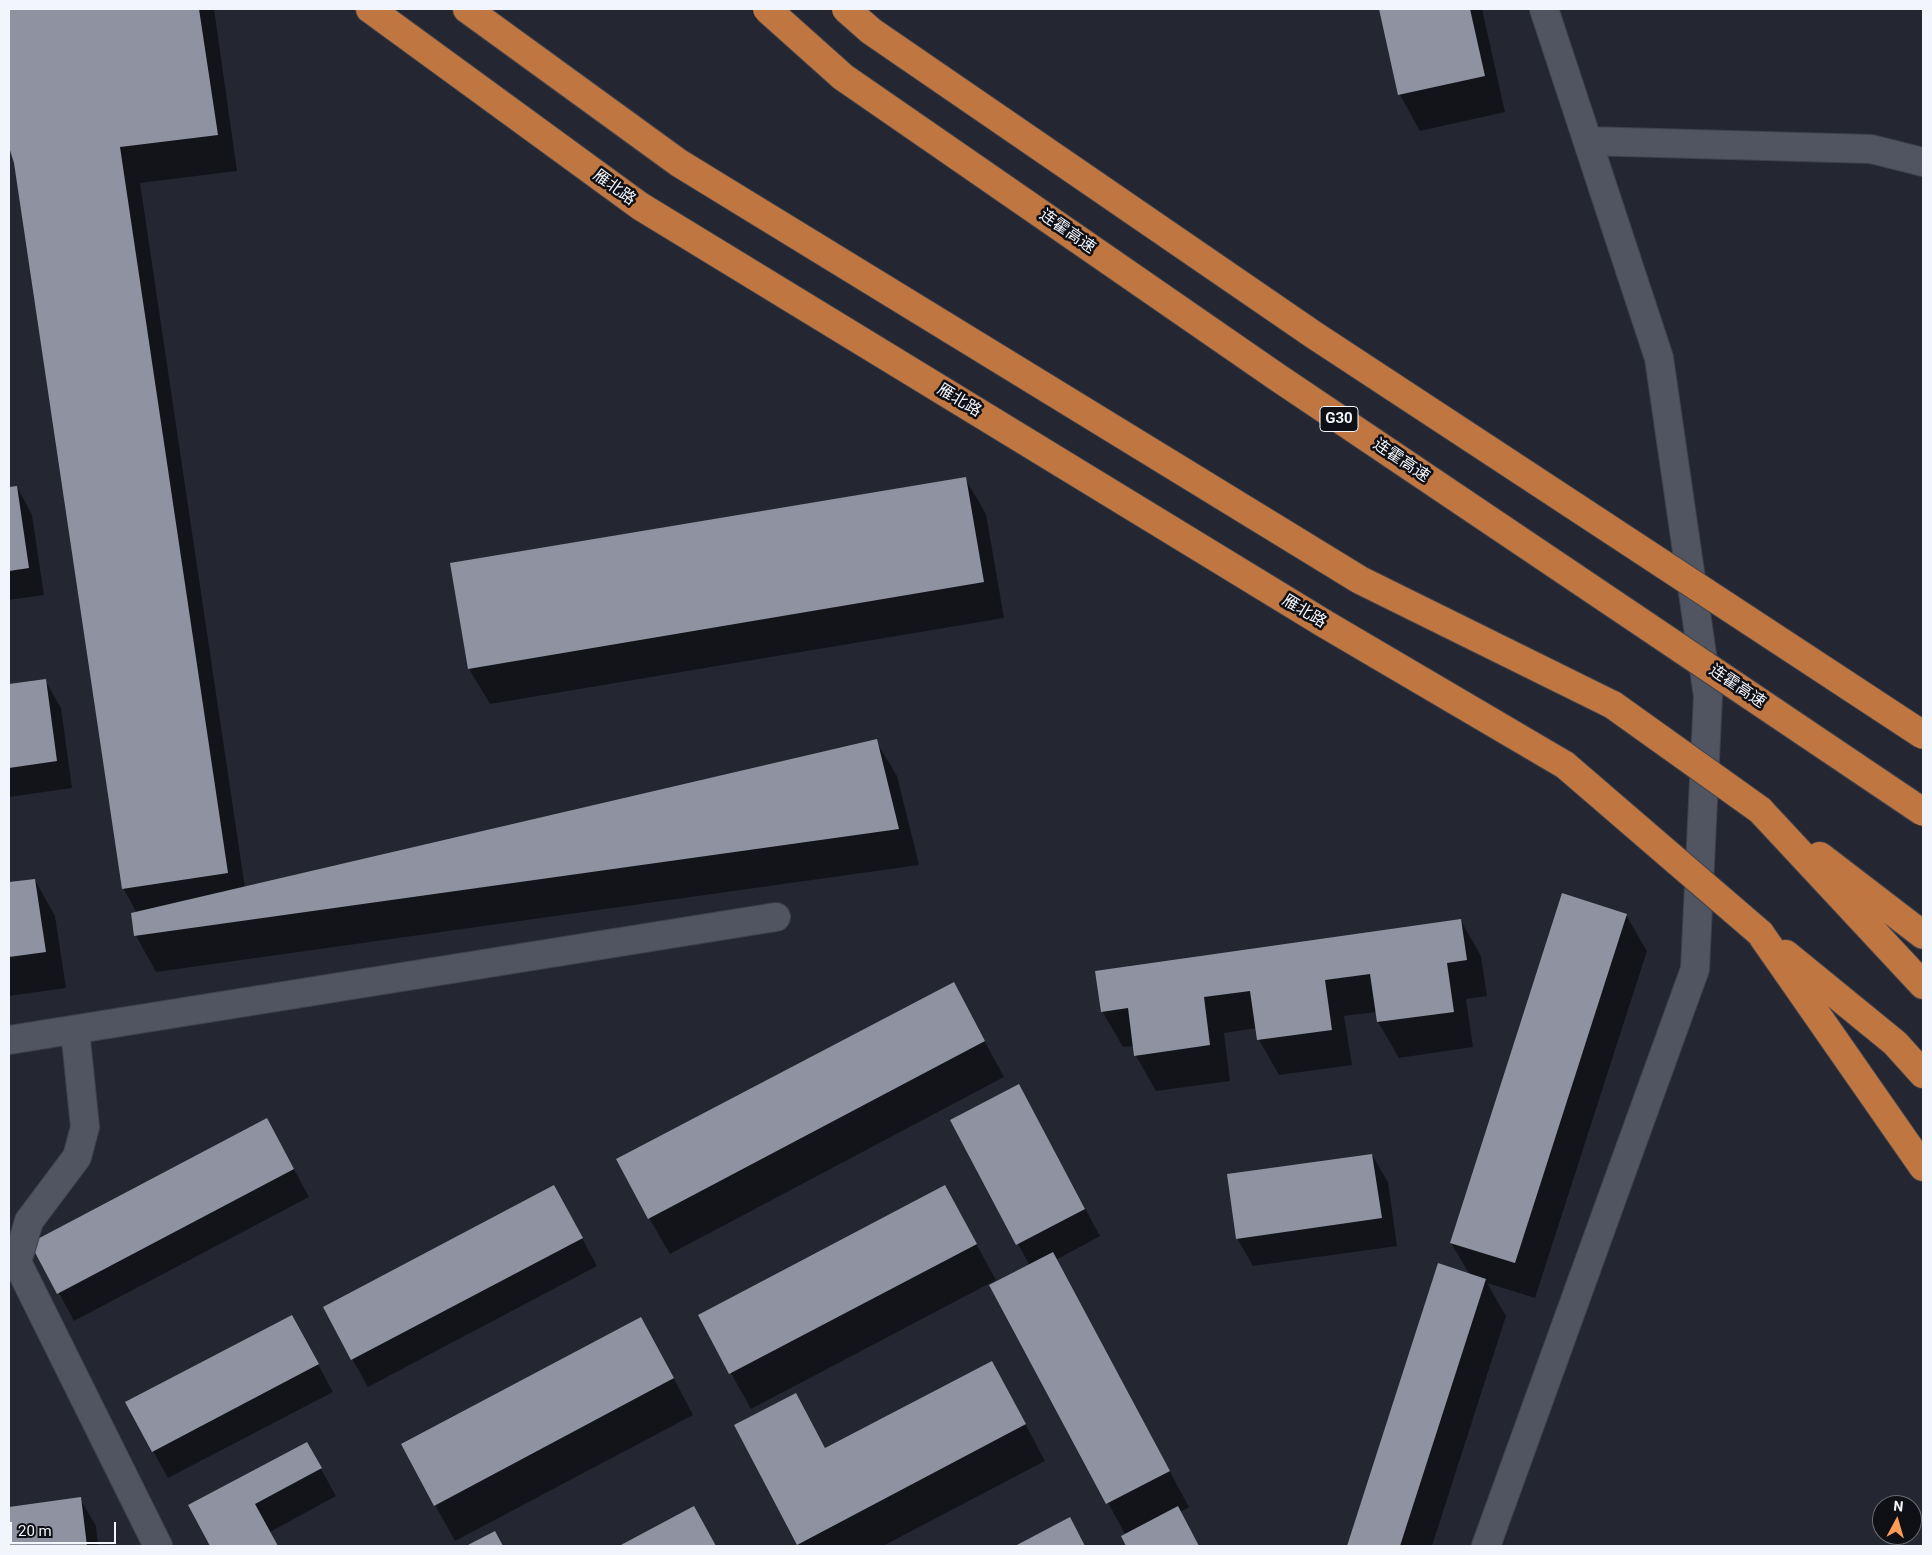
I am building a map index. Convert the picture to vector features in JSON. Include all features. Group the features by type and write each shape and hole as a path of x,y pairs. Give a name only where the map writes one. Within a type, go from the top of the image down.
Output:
{"highway":[{"name":"雁北路","path":"370,9 640,206 1324,624 1565,765 1760,933"},
{"path":"467,9 679,163 1360,580 1613,705 1760,810 1923,935"},
{"name":"连霍高速","path":"767,9 843,77 1277,377 1923,812"},
{"path":"846,9 871,31 1314,335 1923,735"},
{"path":"1760,810 1923,985"},
{"path":"1760,933 1895,1043 1923,1074"},
{"path":"1760,933 1923,1135"},
{"path":"1760,933 1923,1167"}],"street":[{"path":"1486,1546 1695,969 1708,696 1659,358 1544,9"},
{"path":"1588,141 1871,149 1923,162"},
{"path":"9,1040 776,917"},
{"path":"75,1030 85,1127 77,1157 29,1221 17,1262 158,1546"}],"building":[{"path":"9,9 199,9 218,135 120,147 228,873 122,889 14,163 9,147"},
{"path":"1379,9 1470,9 1485,76 1398,95"},
{"path":"966,477 984,582 468,669 450,563"},
{"path":"17,486 29,568 9,571 9,487"},
{"path":"46,679 57,761 9,768 9,684"},
{"path":"877,739 899,829 134,936 131,913"},
{"path":"35,879 46,952 9,957 9,882"},
{"path":"1562,893 1627,914 1515,1263 1450,1243"},
{"path":"1461,919 1467,960 1447,963 1454,1012 1377,1022 1370,974 1325,980 1332,1030 1257,1040 1250,991 1204,997 1210,1045 1134,1056 1128,1008 1101,1012 1095,971"},
{"path":"954,982 985,1041 648,1219 616,1159"},
{"path":"1019,1084 1085,1209 1016,1245 950,1120"},
{"path":"267,1118 294,1169 57,1294 30,1243"},
{"path":"1372,1154 1382,1218 1236,1239 1227,1174"},
{"path":"554,1185 583,1238 351,1360 323,1307"},
{"path":"945,1185 977,1244 729,1374 698,1315"},
{"path":"1053,1252 1170,1471 1106,1504 989,1285"},
{"path":"1438,1263 1486,1279 1400,1546 1347,1546"},
{"path":"292,1315 319,1364 152,1452 125,1402"},
{"path":"641,1317 674,1378 434,1506 401,1444"},
{"path":"992,1361 1026,1424 797,1545 734,1425 796,1393 825,1448"},
{"path":"307,1442 322,1468 255,1504 278,1546 210,1546 188,1505"},
{"path":"81,1497 87,1546 9,1546 9,1507"},
{"path":"694,1506 716,1546 619,1546"},
{"path":"1178,1506 1199,1546 1126,1546 1121,1536"},
{"path":"1070,1517 1085,1546 1015,1546"},
{"path":"495,1531 503,1546 466,1546"}]}
